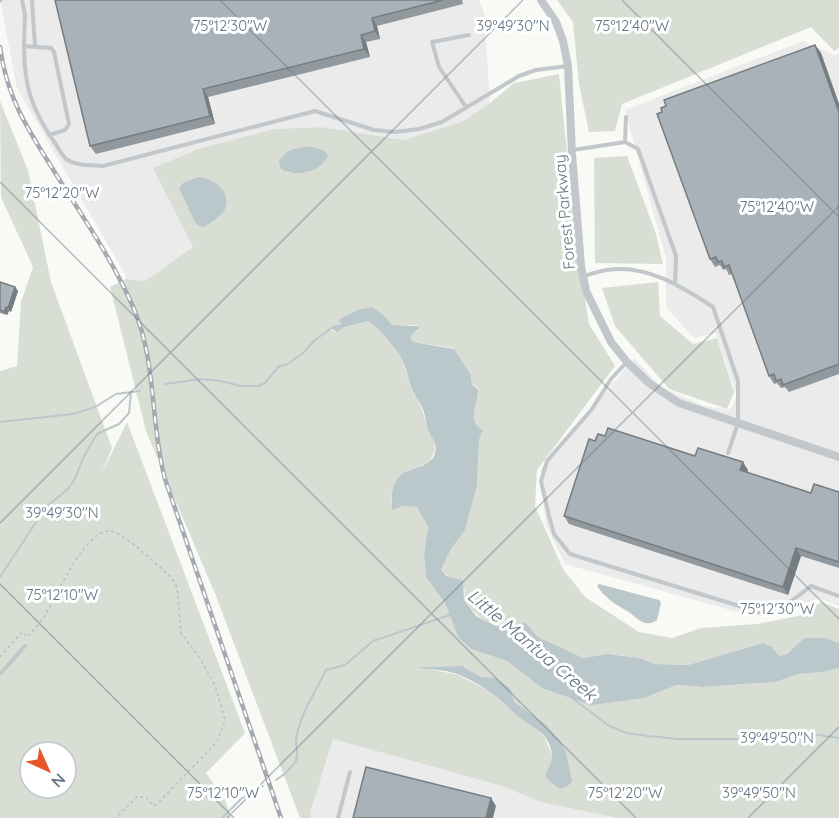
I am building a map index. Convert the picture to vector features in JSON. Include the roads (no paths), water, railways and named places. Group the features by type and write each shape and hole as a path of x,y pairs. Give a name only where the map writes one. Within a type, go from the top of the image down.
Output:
{"street":[{"name":"Forest Parkway","path":"541,0 556,22 568,66 572,150 586,291 611,342 649,384 680,403 839,457"}],"lane":[{"path":"22,0 25,15 24,46 27,84 31,101 49,135 65,158 77,164 103,166 315,111 374,130 395,132 420,129 442,122 519,76 536,70 568,66"},
{"path":"32,0 35,46"},
{"path":"466,107 439,67 432,42 469,34"},
{"path":"24,46 51,48 54,52 69,124 64,130 49,135"},
{"path":"625,142 626,117"},
{"path":"572,150 625,142 639,148 676,256 675,284"},
{"path":"583,276 608,270 634,271 662,277 713,307 738,381 738,423 728,453"},
{"path":"627,362 611,379 592,409 547,461 541,482 549,516 554,534 570,554 759,612 787,605 811,586 839,596"},
{"path":"0,674 25,646"},
{"path":"338,818 350,772"}],"water":[{"path":"310,146 324,151 328,156 320,166 299,173 280,168 279,160 287,152"},
{"path":"199,177 216,184 226,198 224,211 205,227 196,224 179,188 183,183"},
{"path":"372,307 384,315 392,325 418,326 419,328 410,337 413,342 454,349 471,375 472,384 478,390 474,418 478,427 483,430 479,440 477,486 465,530 451,549 441,570 447,576 463,581 464,600 476,616 496,626 526,623 538,637 583,658 608,654 640,658 655,664 688,665 763,643 772,647 779,656 787,654 804,638 825,638 839,643 839,668 798,674 776,682 703,687 677,685 644,698 591,705 542,688 507,661 471,649 458,637 445,603 426,577 424,554 428,527 417,507 403,506 392,510 392,493 396,482 409,470 431,460 436,449 423,409 411,387 403,361 388,340 368,321 345,327 337,332 330,328 342,324 340,319 357,310"},
{"path":"599,584 659,600 661,603 657,620 644,623 607,597 597,586"},
{"path":"462,666 481,677 495,678 510,688 514,702 545,724 560,741 566,752 572,781 568,786 560,789 545,776 552,754 543,735 494,695 456,674 418,667"}],"waterway":[{"name":"Little Mantua Creek","path":"165,384 201,379 240,386 258,386 265,383 279,366 286,365 302,354 315,340 333,327"},
{"path":"0,422 73,414 95,407 116,394 140,391"},
{"name":"Little Mantua Creek","path":"0,577 46,507 67,490 75,479 84,456 97,434 119,424 129,413 131,392"},
{"path":"276,780 286,773 296,761 296,737 299,726 326,670 345,665 373,641 450,615"},
{"name":"Little Mantua Creek","path":"572,698 608,725 626,733 678,739 751,739 812,734 839,738"},
{"path":"222,818 241,799 263,786"}],"railway":[{"path":"0,47 8,82 20,112 35,141 107,256 134,309 150,372 157,437 165,479 281,818"}]}
